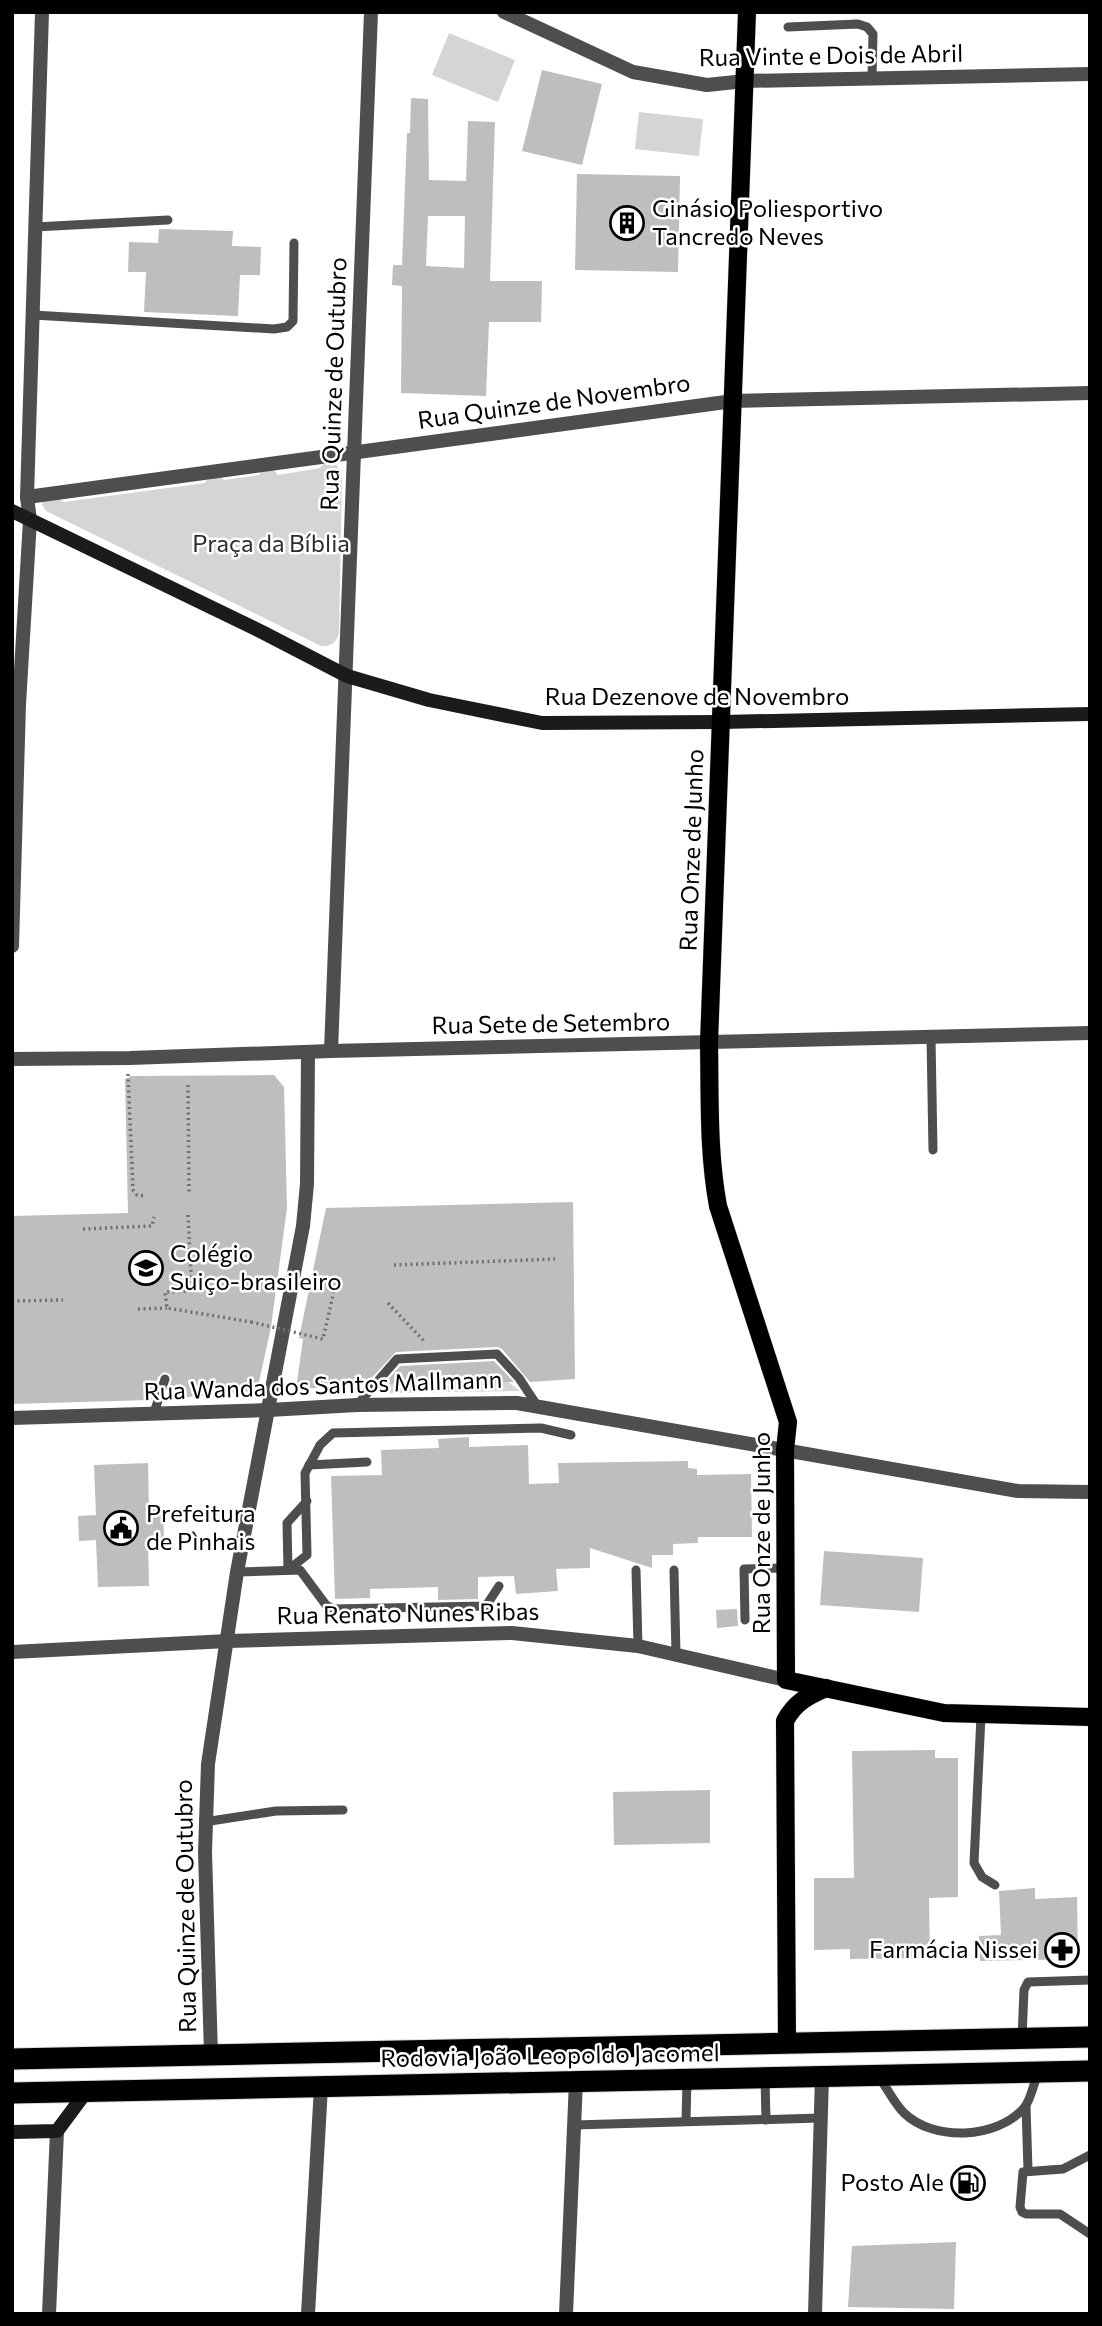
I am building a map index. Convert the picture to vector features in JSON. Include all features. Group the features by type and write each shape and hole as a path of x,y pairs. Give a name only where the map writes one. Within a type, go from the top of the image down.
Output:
{"highway":[{"name":"Rodovia João Leopoldo Jacomel","path":"12,2059 1090,2037"},
{"path":"211,2055 211,2089"},
{"name":"Rodovia João Leopoldo Jacomel","path":"12,2093 1090,2071"}],"main road":[{"name":"Rua Onze de Junho","path":"747,12 709,1043 711,1149 716,1193 788,1422 785,1450 786,1680"},
{"name":"Rua Renato Nunes Ribas","path":"786,1680 944,1713 1090,1717"},
{"path":"787,2043 785,1721 792,1707 827,1688"}],"street":[{"path":"12,946 16,704 30,520 27,497 42,12"},
{"name":"Rua Quinze de Outubro","path":"331,1051 371,12"},
{"name":"Rua Vinte e Dois de Abril","path":"504,12 633,72 707,85 745,81 1090,74"},
{"name":"Rua Quinze de Novembro","path":"27,497 733,401 1090,393"},
{"name":"Rua Dezenove de Novembro","path":"12,511 347,676 429,700 542,723 1090,714"},
{"name":"Rua Sete de Setembro","path":"12,1059 1090,1033"},
{"name":"Rua Quinze de Outubro","path":"211,2055 204,1822 208,1764 237,1572 303,1226 307,1184 308,1052"},
{"name":"Rua Wanda dos Santos Mallmann","path":"12,1418 517,1402 1018,1491 1090,1492"},
{"name":"Rua Renato Nunes Ribas","path":"12,1652 228,1641 512,1633 638,1646 786,1680"},
{"path":"815,2314 822,2077"},
{"path":"566,2314 576,2081"},
{"path":"308,2314 321,2087"},
{"path":"49,2314 57,2131 86,2091"},
{"path":"12,2132 57,2131"}],"lane":[{"path":"788,27 858,24 867,27 873,34 872,78"},
{"path":"36,227 168,220"},
{"path":"33,315 274,329 287,327 293,321 294,243"},
{"path":"931,1038 933,1150"},
{"path":"357,1405 397,1359 497,1354 519,1378 538,1406"},
{"path":"154,1413 165,1379"},
{"path":"288,1570 307,1555 305,1473 320,1445 333,1433 541,1428 571,1435"},
{"path":"309,1465 367,1462"},
{"path":"288,1570 287,1523 307,1502"},
{"path":"745,1620 744,1569 785,1568"},
{"path":"237,1572 300,1570 326,1605 333,1609 486,1606 499,1586"},
{"path":"636,1570 638,1646"},
{"path":"674,1570 676,1654"},
{"path":"981,1716 974,1863 982,1877 995,1885"},
{"path":"204,1822 276,1811 343,1810"},
{"path":"1023,2038 1024,1990 1028,1982 1090,1980"},
{"path":"1038,2072 1026,2106 1028,2170 1021,2177 1022,2212 1060,2214 1090,2234"},
{"path":"878,2075 905,2113 928,2126 955,2132 983,2131 1007,2122 1026,2106"},
{"path":"765,2078 766,2120"},
{"path":"686,2122 687,2079"},
{"path":"574,2125 820,2118"},
{"path":"1028,2170 1055,2171 1090,2155"}],"path":[{"path":"127,1058 133,1190 137,1195 145,1196"},
{"path":"188,1085 189,1193"},
{"path":"167,1308 165,1292 192,1290 188,1215"},
{"path":"83,1229 152,1226 154,1217"},
{"path":"394,1265 555,1259"},
{"path":"138,1308 167,1308 251,1322 323,1339 337,1278"},
{"path":"12,1301 63,1300"},
{"path":"388,1303 424,1341"}],"green space":[{"path":"449,33 515,60 498,102 432,75"},
{"path":"639,112 703,119 699,156 635,149"},
{"name":"Praça da Bíblia","path":"324,463 337,465 342,479 339,634 332,644 327,646 321,646 46,511 42,505 43,502 57,497 64,502 205,483 209,476 218,475 224,480 259,475 263,469 272,468 278,475 320,468"},
{"path":"493,1370 520,1391 383,1393 399,1373"}],"building":[{"path":"542,70 602,84 582,165 522,151"},
{"path":"411,98 428,99 429,180 466,181 468,121 495,122 490,281 542,281 541,322 489,322 486,396 401,393 402,286 392,285 393,265 402,265 407,133 410,133","holes":["428,216 465,216 464,268 426,266"]},
{"name":"Ginásio Poliesportivo Tancredo Neves","path":"577,174 680,176 678,272 575,270"},
{"path":"159,229 233,231 232,246 261,247 260,275 240,275 238,316 144,312 146,272 128,272 129,242 158,243"},
{"path":"274,1075 284,1087 287,1208 271,1327 257,1391 166,1399 172,1378 164,1372 158,1377 151,1400 12,1404 12,1216 128,1213 125,1079 131,1076"},
{"path":"573,1202 575,1379 530,1382 502,1349 497,1347 396,1352 365,1385 296,1389 303,1339 299,1338 326,1208"},
{"path":"494,1361 514,1382 384,1384 400,1366"},
{"path":"469,1437 469,1447 528,1445 529,1484 559,1483 558,1463 688,1461 688,1468 697,1469 697,1475 751,1474 752,1537 698,1537 698,1543 673,1544 673,1555 652,1555 652,1568 590,1548 590,1568 556,1569 558,1591 516,1594 514,1576 478,1577 478,1599 438,1600 438,1587 370,1589 370,1598 335,1599 331,1476 382,1475 381,1450 439,1448 438,1439"},
{"name":"Prefeitura de Pìnhais","path":"148,1463 149,1509 163,1508 164,1539 148,1540 149,1586 98,1587 96,1540 79,1541 78,1516 96,1515 94,1465"},
{"path":"824,1551 923,1558 919,1612 820,1605"},
{"path":"737,1609 738,1626 717,1628 716,1610"},
{"path":"935,1750 935,1758 958,1758 958,1897 929,1898 930,1958 850,1959 850,1949 814,1950 814,1878 854,1878 852,1751"},
{"path":"710,1790 710,1843 614,1845 613,1792"},
{"path":"1035,1888 1035,1899 1077,1897 1078,1959 980,1961 979,1936 1001,1935 999,1891"},
{"path":"956,2242 954,2309 848,2307 852,2246"}],"place":[{"name":"Ginásio Poliesportivo Tancredo Neves","path":"627,223"},
{"name":"Colégio Suiço-brasileiro","path":"146,1268"},
{"name":"Prefeitura de Pìnhais","path":"121,1528"},
{"name":"Farmácia Nissei","path":"1062,1950"},
{"name":"Posto Ale","path":"968,2183"}]}
